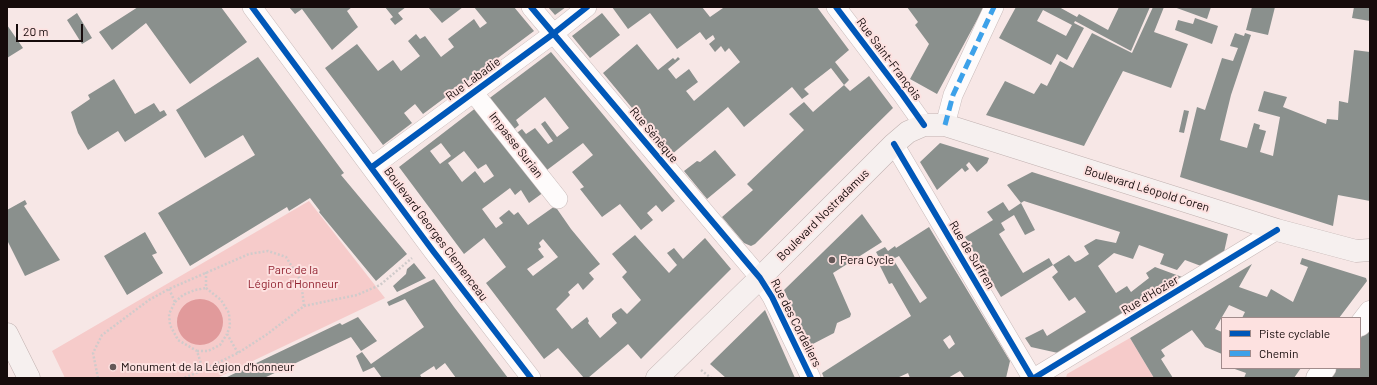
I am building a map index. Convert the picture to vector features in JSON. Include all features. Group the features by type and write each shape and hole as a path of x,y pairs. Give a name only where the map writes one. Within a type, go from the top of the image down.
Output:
{"main road":[{"name":"Boulevard Nostradamus","path":"657,378 760,278 894,144 908,132 934,125"},
{"name":"Boulevard Léopold Coren","path":"934,125 1277,230 1356,251 1370,250"},
{"path":"7,334 29,378"}],"street":[{"name":"Boulevard Georges Clemenceau","path":"252,7 434,252 531,378"},
{"name":"Rue Sénèque","path":"531,7 636,129 760,278"},
{"name":"Rue Labadie","path":"372,167 553,34 587,7"},
{"name":"Rue Saint-François","path":"836,7 902,94 934,125"},
{"path":"934,125 953,95 994,7"},
{"name":"Impasse Surian","path":"474,92 558,199"},
{"name":"Rue de Suffren","path":"894,144 1033,378"},
{"name":"Rue d'Hozier","path":"1033,378 1277,230"},
{"name":"Rue des Cordeliers","path":"760,278 772,297 811,378"},
{"path":"1361,324 1370,312"},
{"path":"1317,378 1324,369"}],"path":[{"path":"98,378 93,353 102,336 149,300 169,289 249,254 268,251 286,257 301,281 304,306"},
{"path":"184,378 238,353 266,335 304,306 357,295 380,285 410,259 434,252"},
{"path":"206,272 206,288"},
{"path":"206,288 221,300 229,313 230,326 220,345 208,351 197,351 178,340 170,325 169,314 175,302 183,295 195,290 206,288"},
{"path":"169,289 175,302"},
{"path":"227,334 238,353"},
{"path":"197,351 203,370"},
{"path":"701,370 711,378"}],"green space":[{"name":"Parc de la Légion d'Honneur","path":"309,201 385,298 217,378 65,378 52,351"},
{"path":"1130,338 1154,378 1066,378 1067,374"}],"shaded area":[{"path":"195,299 205,299 213,303 219,309 223,317 223,327 219,335 213,341 205,345 195,345 187,341 181,335 177,327 177,317 181,309 187,303"}],"building":[{"path":"138,7 221,7 247,42 190,84 146,23 112,50 99,32"},
{"path":"289,7 352,7 347,11 358,27 332,50 302,9 295,14"},
{"path":"385,7 406,7 398,13 403,19 395,25 390,19 393,17"},
{"path":"428,7 463,7 442,23"},
{"path":"474,7 514,7 534,31 423,114 415,104 404,113 412,123 383,145 325,68 357,44 378,71 393,60 401,71 420,56 408,41 416,34 420,39 425,36 441,57 454,47 448,39 474,19 480,28 487,23"},
{"path":"548,7 566,7 555,15"},
{"path":"612,7 702,7 710,17 723,8 722,7 817,7 849,50 835,62 849,80 844,85 831,68 804,89 809,94 802,99 792,87 744,127 728,107 671,155 603,73 637,44 658,70 673,58 675,60 678,57 680,59 668,69 676,79 689,69 698,82 686,91 694,101 740,62 729,48 725,52 721,46 715,52 709,44 715,39 713,35 706,40 700,32 677,49 650,13 628,29"},
{"path":"907,7 984,7 937,94 910,79 929,44 915,25 918,22"},
{"path":"1016,7 1059,7 1077,17 1079,14 1108,30 1119,7 1150,7 1131,51 1075,21 1074,23 1084,28 1067,60 1057,54 1051,65 999,38","holes":["1043,10 1072,25 1066,36 1037,21"]},
{"path":"1153,7 1164,7 1154,32 1188,44 1171,88 1123,71 1084,146 986,115 1005,81 1034,94 1041,83 1047,86 1060,61 1073,68 1092,33 1132,53"},
{"path":"1174,7 1211,7 1207,19"},
{"path":"1252,7 1275,7 1268,35 1246,30"},
{"path":"1354,7 1370,7 1370,21 1352,18"},
{"path":"77,13 92,38 82,44 67,20"},
{"path":"602,13 620,35 590,58 572,36"},
{"path":"1195,18 1218,26 1212,44 1175,30 1178,20 1193,24"},
{"path":"7,25 23,48 7,58"},
{"path":"1235,33 1244,36 1245,33 1251,35 1231,95 1220,140 1247,148 1254,123 1260,125 1259,129 1266,131 1260,152 1273,156 1280,117 1258,111 1264,91 1287,97 1283,107 1326,124 1327,119 1338,120 1339,101 1348,103 1354,50 1370,52 1370,201 1338,195 1333,226 1180,177 1197,107 1205,110 1222,58 1233,61 1238,48 1230,46"},
{"path":"551,52 675,201 662,212 656,205 647,213 653,220 641,230 620,204 602,217 580,189 584,187 572,172 593,155 583,143 543,173 514,135 522,129 526,134 535,128 548,144 553,141 541,124 545,121 557,137 569,128 545,97 516,120 519,125 511,132 487,100"},
{"path":"258,57 344,173 341,175 407,254 376,281 319,212 320,211 310,198 289,211 287,207 190,266 158,213 255,155 243,135 205,158 176,110"},
{"path":"869,76 893,108 755,244 751,246 744,243 722,217 753,190 747,184 804,130 789,114 804,102 813,112 844,85 850,91"},
{"path":"114,79 135,114 154,103 160,112 164,110 167,115 125,142 118,131 88,150 78,133 71,112 90,99 88,95"},
{"path":"477,107 544,192 529,203 521,190 515,195 510,188 482,209 496,228 503,223 499,218 509,210 514,215 518,212 528,225 555,206 571,229 600,264 589,273 594,279 583,290 578,283 568,292 570,295 556,309 572,329 587,317 589,321 588,323 600,338 617,323 612,317 612,314 621,308 627,314 641,300 622,277 627,272 612,254 635,235 669,273 677,265 667,253 674,248 683,259 705,238 731,269 641,359 628,344 588,378 584,378 558,348 544,359 486,283 506,267 484,238 464,254 399,167","holes":["441,143 451,156 440,164 430,151","464,151 478,169 486,164 494,176 484,183 475,171 462,182 448,163","543,239 558,257 533,276 527,269 544,257 538,249 541,247 539,243"]},
{"path":"1184,110 1189,111 1184,133 1179,132"},
{"path":"940,143 989,158 987,163 977,172 969,162 966,165 969,169 965,172 962,168 937,190 920,162"},
{"path":"715,150 736,175 707,199 684,171 697,161 700,162"},
{"path":"1032,172 1228,234 1224,252 1201,266 1185,260 1177,270 1160,264 1164,254 1139,245 1133,259 1114,253 1098,266 1116,293 1127,286 1131,292 1149,278 1146,273 1155,267 1182,277 1058,353 1031,347 1025,338 1043,329 1047,336 1086,312 1075,297 1069,301 1052,277 1058,272 1053,265 1069,255 1075,262 1080,260 1089,254 1084,246 1096,239 1116,243 1120,232 1024,201 1021,203 1007,185"},
{"path":"25,200 27,204 24,206 60,260 25,276 7,240 7,210"},
{"path":"1003,202 1009,211 1021,203 1035,230 1025,235 1014,215 1001,223 1005,230 999,234 1023,273 1049,258 1053,265 1001,297 965,237 993,220 987,212"},
{"path":"862,214 882,242 833,273 851,314 850,317 837,323 834,333 809,346 784,290"},
{"path":"929,227 1010,361 1006,378 965,378 960,371 948,378 910,378 908,373 897,378 824,378 822,373 911,316 892,283 889,284 880,266 883,265 876,252 885,247 888,251 895,246 896,248","holes":["899,256 927,298 920,303 893,259","950,335 955,344 949,349 943,340"]},
{"path":"145,232 157,253 152,255 163,273 127,295 104,256"},
{"path":"1302,258 1366,278 1367,281 1340,317 1242,317 1245,312 1229,305 1215,329 1221,332 1221,354 1205,347 1192,330 1161,350 1165,356 1161,359 1173,378 1154,378 1130,338 1252,264 1239,287 1267,297 1271,289 1293,302 1308,267 1300,264"},
{"path":"414,263 426,278 397,292 393,286 406,274 407,269"},
{"path":"434,279 508,378 456,378 445,363 436,370 434,366 420,375 422,378 382,378 374,367 363,372 356,356 362,352 371,364 424,327 405,299 389,306 387,302"},
{"path":"765,310 795,378 726,378 710,364"},
{"path":"358,317 377,341 361,351 351,337 264,378 225,378 340,323 342,325"},
{"path":"1370,326 1370,378 1329,378 1336,369 1361,369 1361,338"},
{"path":"1235,369 1300,369 1294,378 1244,378 1246,373"}],"marked path":[{"path":"945,125 953,95 994,7"}],"cycle path":[{"path":"252,7 433,251 531,378"},
{"path":"531,7 760,278 772,297 811,378"},
{"path":"372,167 553,34 587,7"},
{"path":"836,7 924,125"},
{"path":"894,144 1032,378"},
{"path":"1034,378 1277,230"}],"place":[{"name":"Pera Cycle","path":"832,260"},
{"name":"Monument de la Légion d'honneur","path":"113,367"}]}
